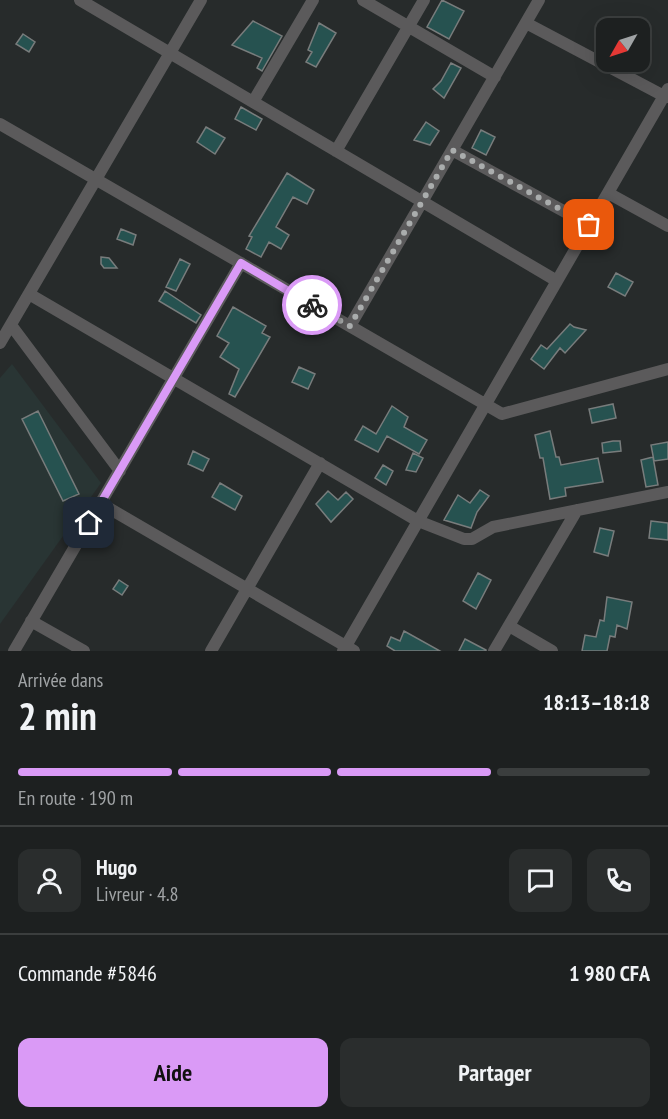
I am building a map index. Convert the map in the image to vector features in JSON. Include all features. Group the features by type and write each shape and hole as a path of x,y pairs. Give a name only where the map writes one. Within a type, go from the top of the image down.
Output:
{"street":[{"path":"80,0 557,282"},
{"path":"0,343 201,0"},
{"path":"253,102 313,0"},
{"path":"363,0 495,77"},
{"path":"336,151 424,0"},
{"path":"350,326 539,0"},
{"path":"100,503 348,649 418,521 666,94 526,23"},
{"path":"0,124 502,414 668,369"},
{"path":"452,150 589,225"},
{"path":"608,193 668,226"},
{"path":"14,651 241,263"},
{"path":"28,294 418,521 464,539 472,539 493,527 668,492"},
{"path":"11,325 120,471"},
{"path":"211,651 320,463"},
{"path":"494,651 577,510"},
{"path":"31,621 84,651"},
{"path":"509,626 552,651"}],"shaded area":[{"path":"12,364 101,483 0,624 0,378"}],"building":[{"path":"442,0 464,11 449,39 427,27"},
{"path":"253,21 282,36 262,71 257,68 262,58 232,45"},
{"path":"319,23 336,33 316,67 306,62 312,52 308,50"},
{"path":"23,34 35,42 29,52 16,44"},
{"path":"451,63 461,68 444,98 433,89 441,81"},
{"path":"241,107 262,119 256,130 235,119"},
{"path":"426,122 439,131 430,145 414,140"},
{"path":"206,127 225,138 215,154 197,142"},
{"path":"481,130 495,137 486,155 472,148"},
{"path":"287,173 314,190 307,204 293,197 276,227 289,235 281,249 269,242 261,257 246,249 252,237 249,236"},
{"path":"121,229 136,235 133,245 117,239"},
{"path":"101,257 109,258 117,268 104,268 101,264"},
{"path":"180,259 190,264 176,291 166,287"},
{"path":"616,273 633,282 625,296 608,287"},
{"path":"165,291 201,315 196,323 159,301"},
{"path":"233,307 266,326 262,333 270,337 235,397 229,394 239,369 220,357 229,343 217,336"},
{"path":"570,324 586,330 565,353 560,348 544,369 531,359 541,345 547,349"},
{"path":"299,367 315,374 308,389 292,382"},
{"path":"613,404 616,418 592,423 589,409"},
{"path":"392,406 408,417 404,427 427,440 419,454 387,436 378,452 355,440 363,426 376,434"},
{"path":"38,411 79,494 63,501 22,419"},
{"path":"550,431 556,457 559,457 561,465 598,458 603,482 565,488 566,496 550,499 543,458 540,458 535,435"},
{"path":"620,441 621,451 603,453 602,443"},
{"path":"668,442 668,459 654,461 651,445"},
{"path":"193,451 209,459 203,471 188,464"},
{"path":"413,453 423,458 416,472 406,470"},
{"path":"653,457 658,485 646,487 641,460"},
{"path":"383,465 393,471 386,485 375,478"},
{"path":"220,483 242,496 235,510 212,497"},
{"path":"480,490 489,496 477,512 471,528 444,520 458,495 470,503"},
{"path":"328,491 338,500 346,492 353,499 331,522 316,504"},
{"path":"651,521 668,523 668,540 649,538"},
{"path":"600,528 614,531 608,556 594,552"},
{"path":"478,573 491,580 476,609 463,601"},
{"path":"119,580 128,586 122,595 113,589"},
{"path":"607,597 632,602 627,629 617,625 615,637 610,636 607,651 582,651 585,635 596,637 600,620 604,621"},
{"path":"404,631 440,651 395,651 387,646 391,637 400,641"},
{"path":"465,639 486,650 486,651 459,651"}],"way so far":[{"path":"312,305 350,326 452,150 589,225"}],"route":[{"path":"89,523 241,263 312,305"}]}
